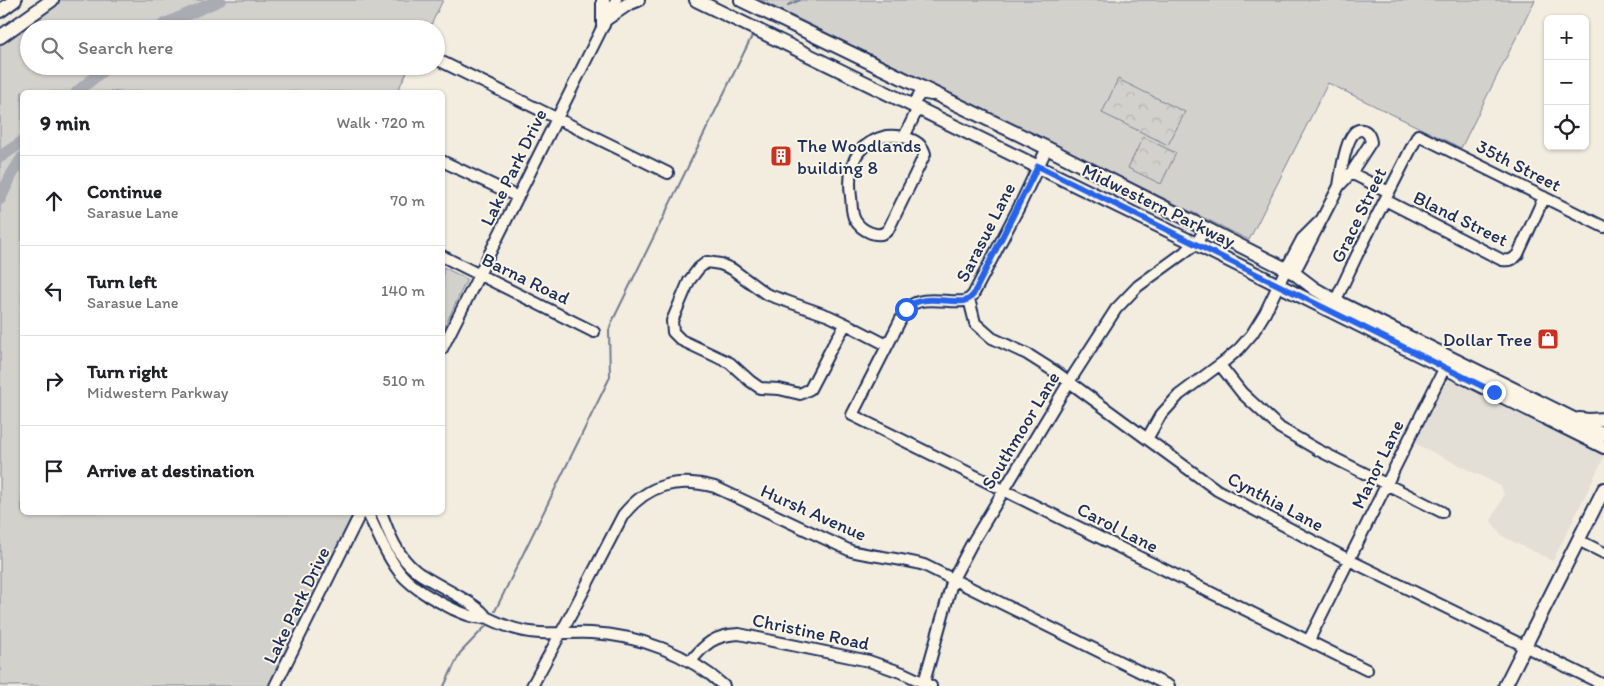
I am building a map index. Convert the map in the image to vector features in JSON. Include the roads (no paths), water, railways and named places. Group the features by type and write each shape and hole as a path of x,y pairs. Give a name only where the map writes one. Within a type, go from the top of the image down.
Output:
{"main road":[{"path":"0,11 15,0"},
{"path":"23,20 52,0"},
{"path":"603,0 605,22"},
{"path":"605,22 628,4 638,0"},
{"name":"Midwestern Parkway","path":"696,0 1279,285 1334,306 1447,362 1604,447"},
{"name":"Midwestern Parkway","path":"741,0 1047,148 1290,271 1334,306"},
{"path":"0,36 20,22"},
{"name":"Midwestern Parkway","path":"1447,362 1604,434"},
{"path":"1570,417 1589,420 1604,418"},
{"path":"1505,686 1604,489"}],"street":[{"name":"Lake Park Drive","path":"445,343 616,0"},
{"path":"445,62 668,173"},
{"path":"904,137 921,93 928,93 962,107"},
{"path":"1147,439 1160,416 1179,394 1220,365 1252,334 1279,285 1290,271 1321,220 1339,186 1367,150 1370,137 1367,132 1362,130 1356,131 1351,135 1344,158 1339,186"},
{"name":"Grace Street","path":"1334,306 1418,135"},
{"name":"35th Street","path":"1418,135 1604,227"},
{"path":"886,136 904,137 921,146 924,151 924,158 888,230 884,234 874,234 856,222 853,216 849,180 851,168 855,158 870,142 886,136"},
{"name":"Sarasue Lane","path":"852,415 903,313 910,304 924,300 958,302 969,299 977,289 1047,148"},
{"path":"445,162 518,197"},
{"path":"1351,173 1387,196"},
{"name":"Bland Street","path":"1387,196 1502,260 1507,261 1513,259 1518,254 1544,197"},
{"name":"Southmoor Lane","path":"926,685 953,579 1069,382 1116,309 1138,286 1196,244 1205,229"},
{"name":"Barna Road","path":"445,258 594,332"},
{"path":"846,324 810,389 800,394 760,388 730,363 681,340 673,332 672,320 690,281 702,265 711,262 732,269 766,294 829,316 846,324 887,345"},
{"name":"Cynthia Lane","path":"969,299 975,323 992,338 1039,361 1217,490 1349,560 1604,685"},
{"name":"Manor Lane","path":"1309,640 1447,362"},
{"path":"1220,365 1242,393 1280,428 1318,450 1442,512"},
{"name":"Carol Lane","path":"852,415 1368,670"},
{"name":"Hursh Avenue","path":"532,686 623,515 642,495 662,486 687,482 715,486 852,551 924,565 1169,686"},
{"name":"Lake Park Drive","path":"275,686 360,515"},
{"path":"368,515 391,560 402,574 414,586 459,612 482,619 486,618 524,631 591,633 625,637 650,644 690,662 724,686"},
{"path":"382,515 390,536 406,561 424,577 471,604 485,614 486,618"},
{"path":"1578,540 1604,553"},
{"name":"Christine Road","path":"690,662 701,648 716,638 729,634 739,634 869,661 903,673 926,685"}],"waterway":[{"path":"174,20 220,0"},
{"path":"788,5 800,0"},
{"path":"495,611 610,377 609,330 611,324 752,36"},
{"path":"79,90 97,75"},
{"path":"0,157 20,143"},
{"path":"0,199 20,161"},
{"path":"444,686 460,653 486,626"}],"place":[{"name":"The Woodlands building 8","path":"781,156"},
{"name":"Dollar Tree","path":"1548,339"}]}
